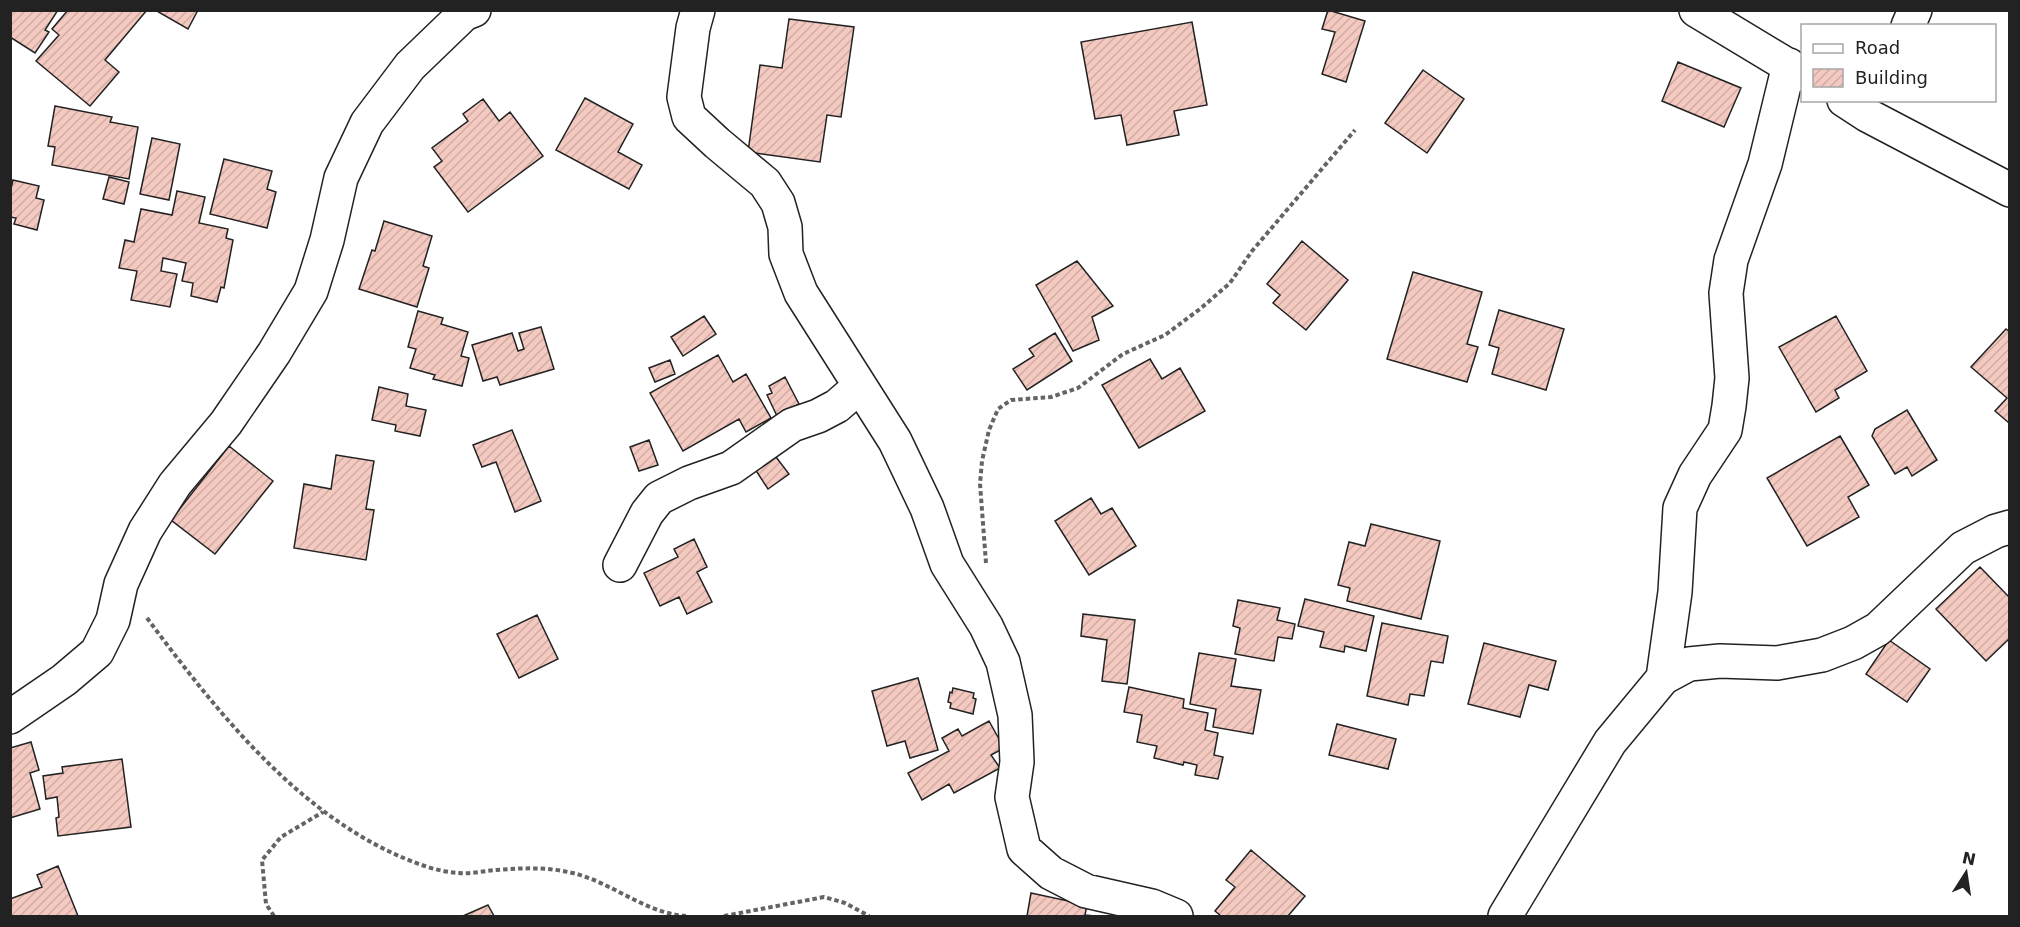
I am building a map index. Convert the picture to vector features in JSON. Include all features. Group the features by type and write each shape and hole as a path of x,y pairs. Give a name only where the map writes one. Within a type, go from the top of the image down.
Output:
{"street":[{"path":"10,717 64,680 97,652 112,620 121,584 144,531 169,493 226,423 274,353 311,291 327,240 341,178 367,123 410,66 464,14 474,10"},
{"path":"698,10 693,28 684,97 689,117 765,183 778,203 786,227 786,254 801,293 895,441 927,508 947,564 986,626 1003,662 1015,715 1017,762 1012,797 1024,849 1051,873 1086,891 1152,906 1176,916"},
{"path":"1663,678 1675,592 1680,508 1695,475 1725,430 1729,406 1732,378 1726,293 1731,260 1796,70 1696,10"},
{"path":"1909,24 1915,10"},
{"path":"1861,105 2010,190"},
{"path":"620,565 647,513 659,498 689,483 731,468 792,425 818,416 837,406 860,386"},
{"path":"1505,916 1610,742 1663,678 1689,664 1720,661 1777,663 1822,655 1853,643 1878,629 1963,548 1996,531 2010,527"}],"path":[{"path":"986,567 980,484 982,461 989,430 998,409 1011,400 1050,397 1078,388 1124,354 1165,335 1200,309 1230,283 1252,251 1355,130"},
{"path":"121,584 193,679 255,749 323,812 368,842 418,864 459,873 552,868 586,875 638,902 671,915 686,916"},
{"path":"274,916 266,904 262,860 281,837 323,812"},
{"path":"724,916 824,897 845,903 869,916"}],"building":[{"path":"10,10 58,10 45,30 49,32 35,53 10,37"},
{"path":"68,10 147,10 105,60 119,72 90,106 36,61 59,35 52,29"},
{"path":"155,10 198,10 188,29"},
{"path":"1328,10 1365,21 1346,82 1322,74 1335,32 1322,29"},
{"path":"789,19 854,27 841,117 827,115 820,162 748,152 760,65 782,68"},
{"path":"1192,22 1207,105 1174,111 1179,135 1127,145 1121,115 1095,119 1081,42"},
{"path":"1678,62 1741,88 1724,127 1662,101"},
{"path":"1423,70 1464,99 1427,153 1385,123"},
{"path":"585,98 633,124 618,152 642,165 629,189 556,150"},
{"path":"483,99 499,121 510,112 543,156 468,212 434,167 442,161 432,148 468,121 463,114"},
{"path":"55,106 112,117 110,122 138,127 129,179 52,165 55,147 48,146"},
{"path":"152,138 180,144 169,200 140,194"},
{"path":"224,159 272,171 267,189 276,192 267,228 210,214"},
{"path":"109,177 129,182 124,204 103,199"},
{"path":"13,180 39,186 36,198 44,200 37,230 14,224 16,218 10,217 10,193"},
{"path":"177,191 205,197 199,223 228,229 226,238 233,240 224,288 221,287 217,302 191,296 193,283 182,281 186,263 163,258 161,271 177,274 170,307 131,300 137,271 119,268 125,240 134,242 141,209 172,215"},
{"path":"384,221 432,236 423,266 429,268 417,307 359,289 372,250 375,251"},
{"path":"1302,241 1348,280 1306,330 1273,303 1280,295 1267,284"},
{"path":"1077,261 1113,306 1092,317 1099,340 1073,351 1036,285"},
{"path":"1413,272 1482,292 1467,344 1478,347 1467,382 1387,359"},
{"path":"1499,310 1564,329 1546,390 1492,374 1499,348 1489,345"},
{"path":"418,311 443,318 441,324 468,332 461,356 469,358 462,386 433,379 435,375 410,368 416,349 408,347"},
{"path":"704,316 716,334 683,356 671,337"},
{"path":"1836,316 1867,371 1835,390 1839,398 1816,412 1779,347"},
{"path":"541,327 554,369 500,385 497,377 483,381 472,345 512,333 518,351 524,349 519,333"},
{"path":"2006,329 2010,332 2009,423 1995,411 2007,398 1971,367"},
{"path":"1055,333 1072,361 1027,390 1013,369 1034,356 1029,349"},
{"path":"718,355 733,382 746,374 771,418 746,432 739,419 683,451 650,393"},
{"path":"1150,359 1162,379 1180,368 1205,411 1139,448 1102,385"},
{"path":"670,360 675,374 655,382 649,368"},
{"path":"785,377 799,404 777,416 767,395 772,393 769,386"},
{"path":"379,387 408,394 406,406 426,410 420,436 395,431 396,425 372,420"},
{"path":"1907,410 1937,460 1912,476 1907,467 1895,474 1872,436 1875,429"},
{"path":"512,430 541,501 515,512 496,462 482,467 473,445"},
{"path":"1840,436 1869,485 1848,497 1859,517 1807,546 1767,478"},
{"path":"649,440 658,465 639,471 630,447"},
{"path":"229,446 273,481 215,554 171,520"},
{"path":"773,453 789,474 768,489 753,466"},
{"path":"336,455 374,461 366,509 374,510 366,560 294,548 304,484 331,489"},
{"path":"1091,498 1101,514 1112,508 1136,546 1089,575 1055,521"},
{"path":"1371,524 1440,541 1421,619 1347,601 1350,588 1338,585 1349,542 1365,546"},
{"path":"694,539 707,567 697,572 712,602 687,614 679,597 660,606 644,573 678,557 674,549"},
{"path":"1980,567 2010,598 2010,638 1986,661 1936,609"},
{"path":"1305,599 1374,616 1366,651 1345,646 1344,652 1320,647 1324,632 1298,626"},
{"path":"1238,600 1280,608 1277,620 1295,624 1292,639 1278,637 1274,661 1235,654 1240,628 1233,626"},
{"path":"1083,614 1135,620 1127,684 1102,681 1107,640 1081,636"},
{"path":"537,615 558,659 519,678 497,634"},
{"path":"1382,623 1448,636 1443,663 1431,661 1424,696 1410,694 1408,705 1367,696"},
{"path":"1889,640 1930,669 1907,702 1866,674"},
{"path":"1484,643 1556,661 1548,690 1529,685 1520,717 1468,704"},
{"path":"1199,653 1236,659 1231,686 1261,690 1253,734 1213,727 1216,709 1190,704"},
{"path":"918,678 938,750 910,758 905,741 887,746 872,691"},
{"path":"1129,687 1184,699 1183,708 1208,713 1205,730 1218,733 1214,755 1223,757 1218,779 1195,775 1197,765 1184,762 1183,765 1154,758 1157,746 1137,742 1142,715 1124,712"},
{"path":"953,688 974,693 973,698 976,699 973,714 950,708 951,703 948,702"},
{"path":"989,721 1004,748 991,755 1000,768 954,793 949,784 922,800 908,773 949,751 942,738 958,729 962,736"},
{"path":"1337,724 1396,739 1388,769 1329,755"},
{"path":"31,742 39,770 30,773 40,809 10,818 10,748"},
{"path":"122,759 131,827 58,836 57,797 46,799 43,776 63,773 62,767"},
{"path":"1251,850 1305,896 1288,916 1221,916 1215,911 1235,887 1226,880"},
{"path":"58,866 78,916 10,916 10,899 42,887 37,875"},
{"path":"1031,893 1087,905 1085,915 1095,916 1027,916"},
{"path":"488,905 494,916 463,916"}]}
